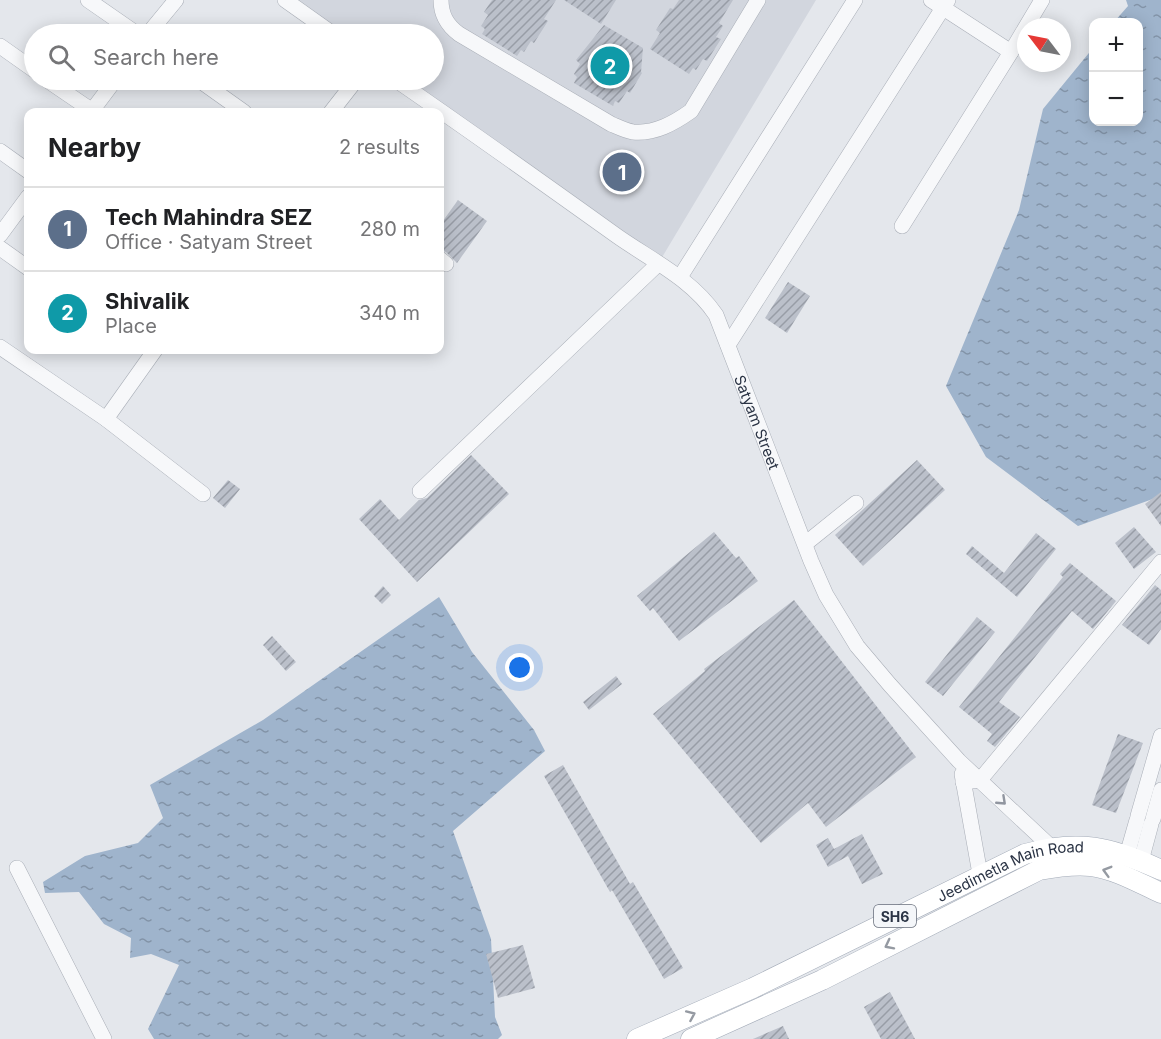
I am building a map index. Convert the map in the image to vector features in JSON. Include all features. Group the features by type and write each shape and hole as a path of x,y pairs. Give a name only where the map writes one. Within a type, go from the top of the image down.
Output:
{"main road":[{"name":"Jeedimetla Main Road","path":"637,1039 753,988 1024,854 1051,847 1079,845 1104,848 1161,870"},
{"name":"Jeedimetla Main Road","path":"691,1039 711,1035 1039,870 1090,866 1117,874 1161,893"}],"street":[{"path":"88,0 123,24"},
{"path":"156,24 176,0"},
{"path":"285,0 319,24"},
{"path":"441,0 441,12 446,21 459,34 611,124 633,132 654,131 674,123 691,111 758,0"},
{"path":"680,277 855,0"},
{"path":"902,226 1042,0"},
{"path":"728,345 941,2 1011,52"},
{"path":"0,46 24,63"},
{"path":"61,90 86,108"},
{"path":"95,108 108,90"},
{"path":"213,90 238,108"},
{"path":"334,108 348,90"},
{"name":"Satyam Street","path":"408,90 430,108"},
{"name":"Satyam Street","path":"444,120 680,277 707,301 716,315 804,544 826,595 857,646 959,761 1051,847"},
{"path":"0,151 24,168"},
{"path":"0,235 24,202"},
{"path":"0,248 24,265"},
{"path":"420,491 658,264"},
{"path":"0,347 106,419 203,494"},
{"path":"106,419 147,354"},
{"path":"804,544 856,503"},
{"path":"963,782 980,780 1161,562"},
{"path":"1134,858 1145,820 1161,736"},
{"path":"959,761 980,874"},
{"path":"1145,820 1161,790"},
{"path":"16,868 104,1039"}],"shaded area":[{"path":"292,0 816,0 658,264 416,90 444,90 444,24 326,24"}],"water":[{"path":"1126,0 1161,0 1161,496 1078,526 986,457 946,386 1019,210 1043,109 1089,53 1089,126 1143,126 1143,18 1118,18 1128,6"},
{"path":"439,597 472,652 534,730 545,751 453,831 491,939 495,1017 502,1035 498,1039 154,1039 148,1029 179,965 151,954 130,958 131,938 104,924 79,892 45,893 43,882 85,856 138,843 163,818 150,785 263,720"}],"building":[{"path":"492,0 556,0 544,19 548,21 534,43 531,41 524,52 521,50 517,56 482,34 485,29 481,26 488,15 484,12"},
{"path":"564,0 616,0 601,24"},
{"path":"679,0 733,0 719,23 723,26 716,37 721,39 707,61 703,59 696,70 693,68 689,74 650,49 660,33 656,30 670,8 673,9"},
{"path":"604,25 643,48 642,73 630,93 627,91 619,103 615,101 613,106 574,83 577,77 574,74 580,64 576,60"},
{"path":"458,200 487,221 457,263 444,251 444,219"},
{"path":"788,282 810,296 787,333 765,318"},
{"path":"471,455 509,494 417,582 359,519 380,499 399,520 419,500 427,498"},
{"path":"917,460 945,490 863,566 835,535"},
{"path":"228,480 240,489 225,508 213,498"},
{"path":"1161,492 1161,526 1145,504"},
{"path":"1134,527 1156,552 1134,569 1115,543"},
{"path":"714,532 736,558 739,556 758,581 679,641 653,608 650,611 637,596"},
{"path":"1036,533 1056,549 1017,597 966,554 972,546 1004,573"},
{"path":"1070,563 1116,601 1093,629 1072,611 999,702 1020,717 995,747 987,741 992,734 959,707 1063,577 1060,574"},
{"path":"1155,585 1161,590 1161,629 1149,645 1122,625"},
{"path":"383,586 391,595 382,604 374,596"},
{"path":"794,600 916,757 826,827 808,803 761,843 653,714 705,671 704,669"},
{"path":"977,617 995,632 943,696 925,682"},
{"path":"272,636 296,662 286,671 263,645"},
{"path":"616,676 622,684 589,710 583,702"},
{"path":"1118,734 1143,743 1116,813 1092,805"},
{"path":"563,765 630,884 633,882 683,968 664,979 612,890 610,892 544,776"},
{"path":"862,834 883,874 862,884 848,856 828,867 816,845 828,838 834,849"},
{"path":"523,945 535,988 498,998 486,954"},
{"path":"890,992 915,1039 881,1039 864,1007"},
{"path":"783,1026 789,1039 753,1039"}],"place":[{"name":"Shivalik","path":"610,66"},
{"name":"Tech Mahindra SEZ","path":"622,172"}]}
